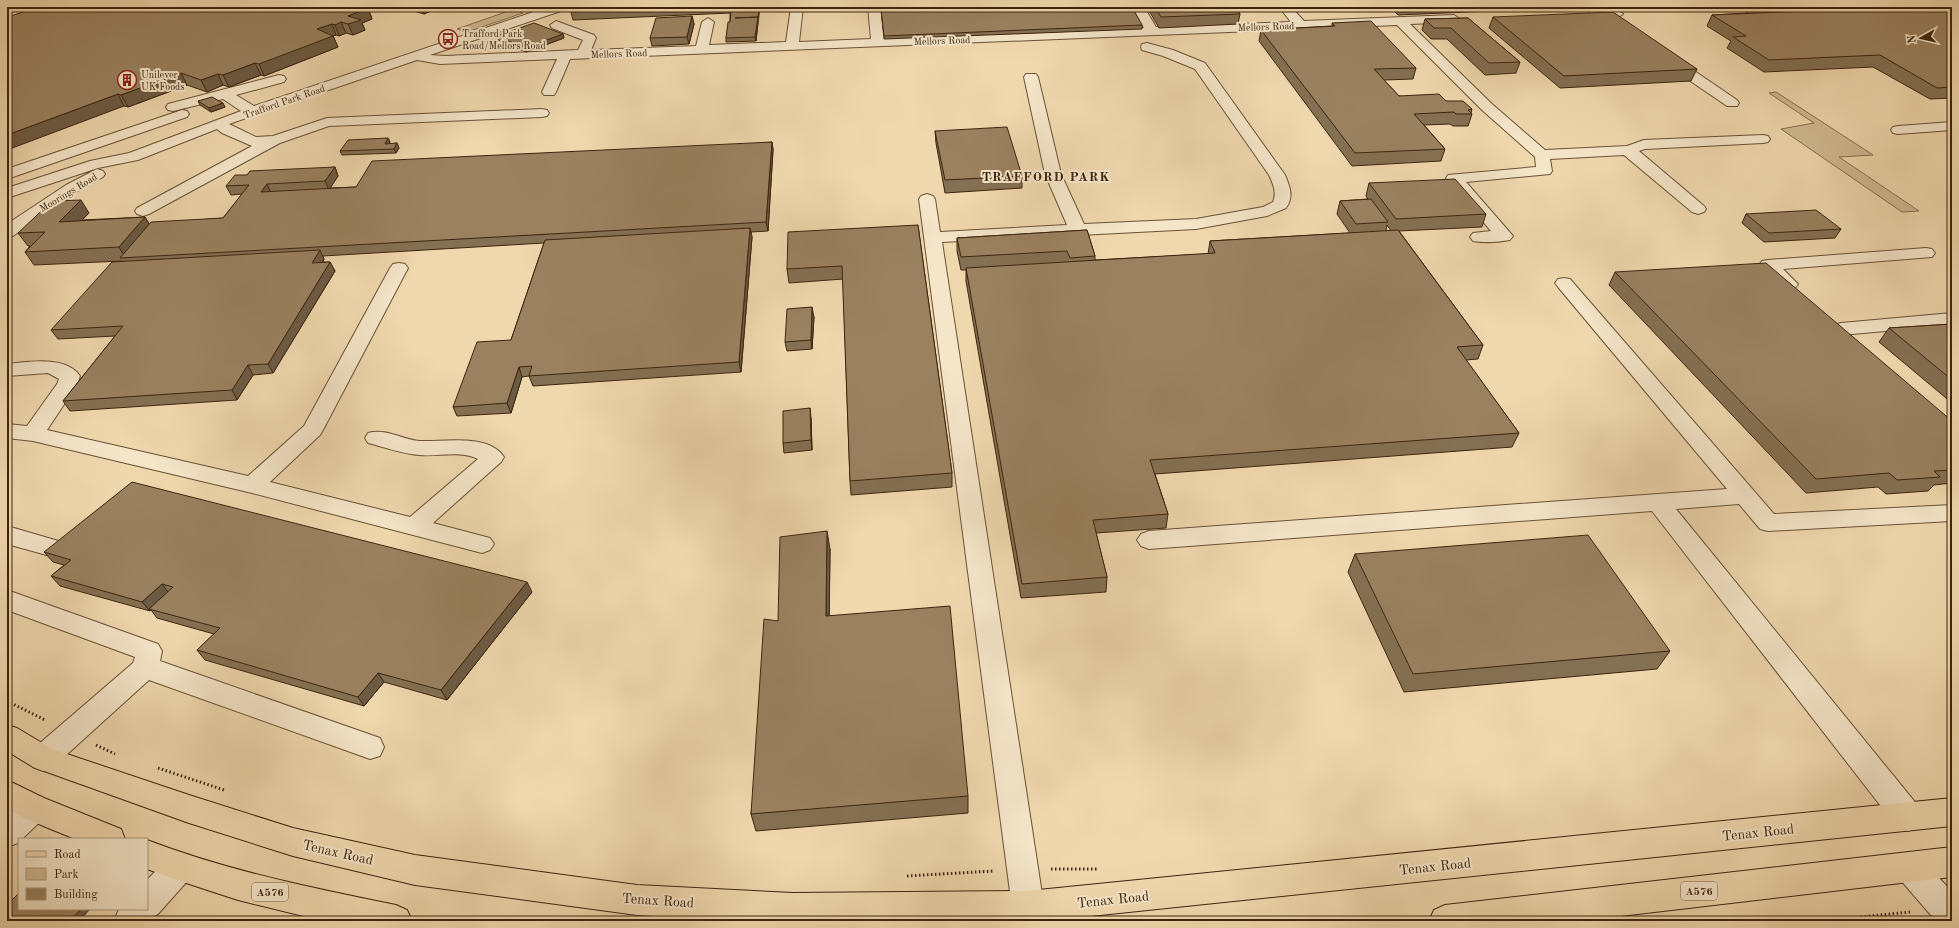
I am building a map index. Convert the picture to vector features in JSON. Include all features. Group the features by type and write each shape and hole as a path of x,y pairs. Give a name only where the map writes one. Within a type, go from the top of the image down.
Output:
{"main road":[{"name":"Tenax Road","path":"7,737 43,758 190,809 293,842 415,870 637,900 793,909 1028,908 1952,812"},
{"path":"7,793 34,808 108,838"},
{"name":"A576","path":"148,854 179,868 302,901 396,921"},
{"name":"A576","path":"1445,921 1952,862"}],"street":[{"path":"520,7 539,14"},
{"name":"Trafford Park Road","path":"7,193 95,164 133,157 219,123 560,7"},
{"path":"792,46 797,7"},
{"path":"874,7 878,43"},
{"path":"1138,7 1152,31"},
{"path":"1285,7 1300,25"},
{"path":"1326,11 1337,23"},
{"path":"1601,12 1622,28"},
{"name":"Mellors Road","path":"418,55 423,58 443,60 1467,18"},
{"path":"1400,21 1486,105 1542,155 1544,171 1454,178 1504,236 1479,238"},
{"path":"702,50 708,22"},
{"path":"556,25 590,38 583,54"},
{"path":"933,237 1196,224 1267,211 1280,205 1283,197 1282,187 1277,175 1200,66 1168,53 1147,47"},
{"path":"548,92 565,55"},
{"path":"1661,55 1732,104"},
{"path":"1031,77 1053,174 1078,230"},
{"path":"204,129 172,107 279,79"},
{"path":"225,94 250,113 269,131"},
{"path":"1466,106 1486,105"},
{"path":"143,211 269,131 327,122 542,113"},
{"path":"7,174 182,114"},
{"path":"219,123 227,130 254,142 269,131"},
{"path":"1898,130 1952,126"},
{"path":"1542,155 1628,150 1644,145 1763,139"},
{"path":"1628,150 1698,209"},
{"name":"Moorings Road","path":"7,232 72,188 133,157"},
{"path":"927,199 1028,908"},
{"path":"1801,295 1768,265 1926,253"},
{"path":"252,485 312,430 399,268"},
{"path":"1564,283 1768,523 1952,513"},
{"path":"1858,344 1835,324 1952,319"},
{"path":"7,370 51,367 70,376 68,385 33,434"},
{"path":"7,431 33,434 252,485 482,544"},
{"path":"376,438 419,448 448,447 476,449 493,457 415,526"},
{"path":"1149,540 1745,496"},
{"path":"1658,502 1908,817"},
{"path":"7,535 54,548"},
{"path":"7,600 149,651 144,668 43,758"},
{"path":"144,668 166,674 370,747"},
{"path":"7,833 34,808"},
{"path":"1908,867 1949,912"},
{"path":"148,902 179,868"},
{"path":"130,921 140,910"}],"path":[{"path":"7,701 123,757"},
{"path":"154,767 230,792"},
{"path":"905,877 1023,869 1100,868"},
{"path":"1821,921 1949,912"}],"green space":[{"path":"514,9 523,13 467,32 457,29"},
{"path":"1776,92 1873,155 1839,157 1919,211 1902,212 1781,129 1814,123 1769,93"}],"building":[{"name":"Unilever UK Foods","path":"40,7 368,8 348,16 361,20 348,24 341,22 317,29 333,36 259,64 255,63 223,75 218,74 201,80 181,73 121,95 118,94 7,135 7,17"},
{"path":"573,7 699,7 571,12"},
{"path":"931,7 1132,7 1142,25 884,36 881,9"},
{"path":"1155,7 1235,7 1240,14 1161,17"},
{"path":"1897,7 1952,7 1952,87 1937,88 1880,55 1769,60 1733,37 1746,36 1712,15"},
{"path":"759,9 755,37 726,38 731,10"},
{"path":"1613,12 1697,69 1564,76 1493,17"},
{"path":"692,16 687,37 650,38 656,18"},
{"path":"1468,18 1520,62 1489,63 1451,28 1434,28 1425,19"},
{"path":"1371,21 1416,68 1374,69 1399,96 1439,94 1446,101 1463,101 1472,109 1468,110 1472,114 1456,114 1454,112 1414,114 1445,149 1355,153 1261,30 1335,26 1332,23"},
{"path":"534,23 563,34 525,48 497,36"},
{"path":"212,97 223,103 209,108 198,101"},
{"path":"1007,127 1022,176 945,180 935,131"},
{"path":"388,138 385,144 397,143 394,149 340,151 348,140"},
{"path":"772,142 766,222 120,258 151,222 223,218 249,185 226,186 235,175 247,175 250,171 335,167 325,181 267,184 261,192 356,187 372,161"},
{"path":"1455,179 1486,214 1396,219 1369,183"},
{"path":"1371,199 1388,222 1356,224 1340,201"},
{"path":"81,200 59,222 145,217 119,247 25,252 45,232 18,233 52,201"},
{"path":"1816,210 1841,229 1769,233 1746,214"},
{"path":"918,225 952,473 850,481 842,266 787,269 788,232"},
{"path":"750,228 739,362 529,376 532,366 519,367 507,403 453,407 477,342 511,340 545,240"},
{"path":"1087,230 1095,256 1070,258 1067,251 961,257 957,238"},
{"path":"1398,230 1483,345 1457,347 1519,433 1150,460 1168,514 1093,520 1107,577 1022,584 966,268 1215,253 1210,241"},
{"path":"320,250 312,263 330,262 268,364 248,365 232,390 63,401 123,326 51,330 112,262"},
{"path":"1766,263 1952,421 1952,470 1934,471 1940,477 1897,480 1889,473 1816,479 1615,272"},
{"path":"812,307 811,340 785,342 787,309"},
{"path":"1952,324 1952,380 1889,328"},
{"path":"810,408 811,440 783,443 783,411"},
{"path":"132,482 527,582 441,690 378,673 358,697 197,650 220,628 149,609 173,587 162,584 142,602 51,576 71,560 44,552"},
{"path":"827,531 826,616 950,606 968,796 751,814 764,619 778,621 780,537"},
{"path":"1588,535 1670,651 1413,674 1355,554"},
{"path":"18,894 18,910 80,910 70,921 7,921 7,905"}],"place":[{"name":"Trafford Park Road/Mellors Road","path":"448,39"},
{"name":"Unilever UK Foods","path":"127,80"}],"district":[{"name":"TRAFFORD PARK","path":"1046,176"}]}
